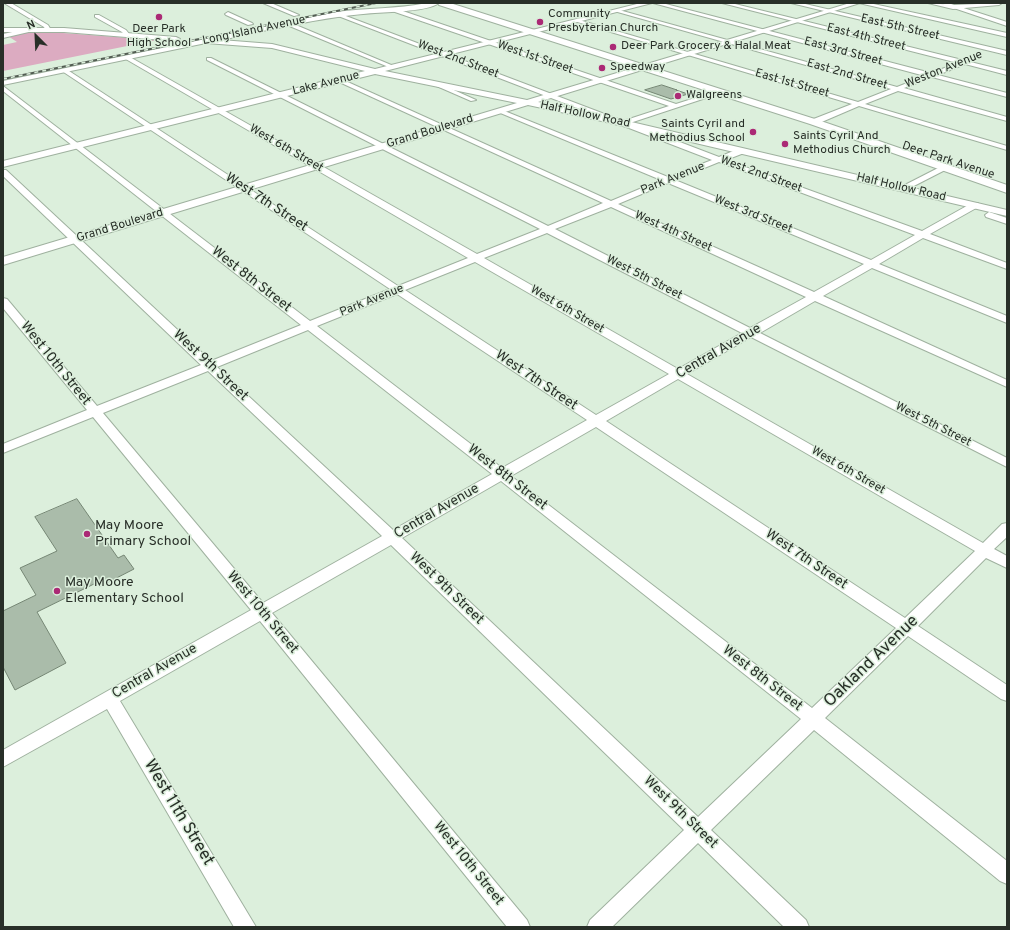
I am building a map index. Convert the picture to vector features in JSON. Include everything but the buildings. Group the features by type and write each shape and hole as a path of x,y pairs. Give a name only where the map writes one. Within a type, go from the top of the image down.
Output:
{"main road":[{"name":"Deer Park Avenue","path":"442,3 537,31"},
{"name":"Deer Park Avenue","path":"455,3 537,31 1007,180"},
{"name":"Deer Park Avenue","path":"647,66 720,92 818,121 945,168 1007,189"}],"street":[{"path":"7,3 46,26 47,30"},
{"path":"266,3 296,15"},
{"name":"Long Island Avenue","path":"3,83 336,14 359,11 394,10 436,3"},
{"name":"Lake Avenue","path":"3,164 649,3"},
{"name":"East 3rd Street","path":"656,3 1007,94"},
{"name":"East 4th Street","path":"724,3 1007,72"},
{"name":"East 5th Street","path":"794,3 1007,53"},
{"name":"Grand Boulevard","path":"3,261 857,3"},
{"path":"862,3 1007,35"},
{"path":"931,3 953,7 999,3"},
{"path":"942,3 1007,24"},
{"path":"148,45 348,4"},
{"name":"West 1st Street","path":"394,10 676,106"},
{"name":"East 2nd Street","path":"617,11 1007,119"},
{"path":"228,14 250,24"},
{"name":"West 2nd Street","path":"336,14 720,160 1007,266"},
{"path":"97,16 124,31 127,35"},
{"name":"East 1st Street","path":"577,21 1007,148"},
{"path":"289,24 393,67"},
{"path":"3,30 47,30 176,39"},
{"path":"3,36 31,30"},
{"name":"Half Hollow Road","path":"207,41 272,46 345,65 624,123 1007,213"},
{"name":"Weston Avenue","path":"818,121 1007,45"},
{"name":"West 6th Street","path":"126,58 1007,563"},
{"name":"West 5th Street","path":"209,59 384,146 1007,463"},
{"name":"West 7th Street","path":"64,70 1007,694"},
{"name":"West 4th Street","path":"340,80 1007,384"},
{"path":"434,83 473,100"},
{"name":"West 8th Street","path":"3,88 502,475 813,719 927,812 1007,874"},
{"path":"624,123 720,92"},
{"name":"West 3rd Street","path":"500,111 1007,320"},
{"name":"Park Avenue","path":"3,449 477,259 741,151"},
{"path":"903,188 945,168"},
{"name":"West 9th Street","path":"3,172 392,538 799,927"},
{"name":"Central Avenue","path":"3,759 975,205"},
{"path":"989,215 1007,222"},
{"name":"West 10th Street","path":"3,301 261,611 520,927"},
{"name":"Oakland Avenue","path":"597,927 813,719 1007,528"},
{"name":"West 11th Street","path":"110,698 246,927"}],"shaded area":[{"path":"36,31 157,40 3,71 3,45 17,42 8,36"}],"railway":[{"path":"3,79 376,3"}],"place":[{"name":"Deer Park High School","path":"159,17"},
{"name":"Community Presbyterian Church","path":"540,22"},
{"name":"Deer Park Grocery & Halal Meat","path":"613,47"},
{"name":"Speedway","path":"602,68"},
{"name":"Walgreens","path":"678,96"},
{"name":"Saints Cyril and Methodius School","path":"753,132"},
{"name":"Saints Cyril And Methodius Church","path":"785,144"},
{"name":"May Moore Primary School","path":"87,534"},
{"name":"May Moore Elementary School","path":"57,591"}]}
